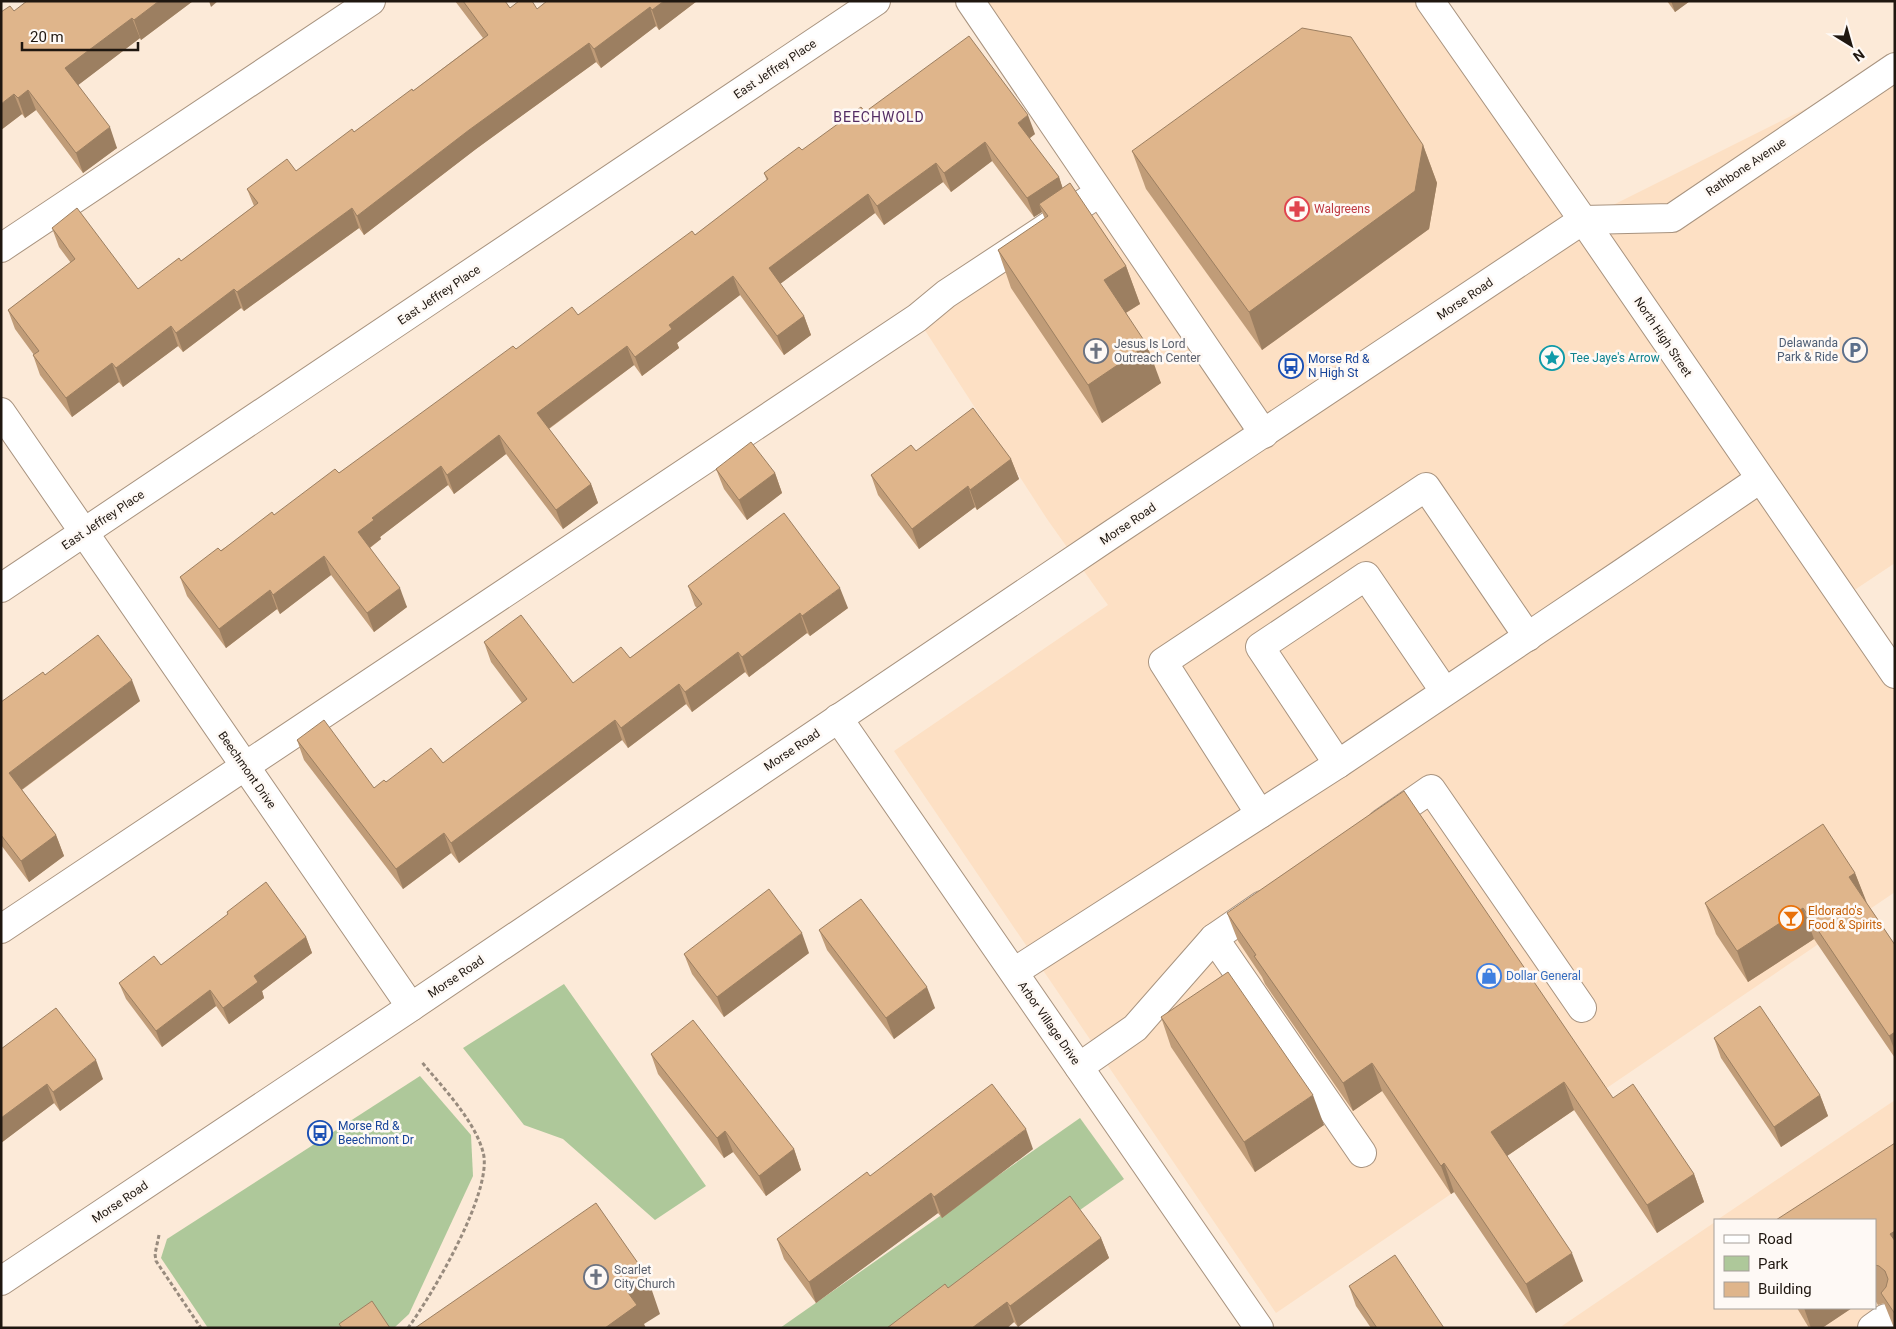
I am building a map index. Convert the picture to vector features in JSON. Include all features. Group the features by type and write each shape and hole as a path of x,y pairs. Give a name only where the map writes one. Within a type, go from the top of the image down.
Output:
{"street":[{"path":"1,248 371,1"},
{"name":"East Jeffrey Place","path":"1,588 876,1"},
{"path":"970,1 1264,434"},
{"name":"North High Street","path":"1430,1 1895,674"},
{"name":"Rathbone Avenue","path":"1583,220 1672,218 1895,67"},
{"path":"1,928 908,324 946,294 1099,193"},
{"name":"Morse Road","path":"1,1281 1583,220"},
{"name":"Beechmont Drive","path":"1,412 410,1007"},
{"path":"1014,972 1338,764 1760,479"},
{"path":"1260,814 1162,662 1426,487 1528,637"},
{"path":"1338,764 1260,648 1366,576 1445,692"},
{"name":"Arbor Village Drive","path":"838,718 1260,1328"},
{"path":"1358,839 1431,789 1582,1008"},
{"path":"1079,1066 1135,1028 1214,938 1286,889"},
{"path":"1214,938 1362,1153"}],"path":[{"path":"408,1328 425,1305 445,1268 480,1192 485,1169 484,1153 477,1135 463,1114 421,1061"},
{"path":"159,1235 155,1254 156,1261 201,1328"}],"shaded area":[{"path":"970,1 1432,1 1583,220 1895,64 1895,563 1841,599 1895,679 1895,892 1276,1313 894,751 1108,605 1047,519 917,318 1098,193"},
{"path":"1895,1100 1895,1328 1559,1328 1714,1223 1714,1309 1876,1309 1876,1219 1718,1219"}],"green space":[{"path":"564,984 706,1186 655,1220 563,1139 524,1125 463,1048"},
{"path":"420,1076 471,1135 473,1176 409,1314 394,1328 208,1328 161,1258 167,1239"},
{"path":"1080,1118 1124,1179 912,1328 780,1328"}],"building":[{"path":"27,1 159,1 134,20 132,18 65,68 110,127 76,153 28,90 18,98 14,94 1,104 1,12 10,6 14,11"},
{"path":"463,1 505,1 510,8 519,1 532,1 537,9 547,1 664,1 652,10 650,7 594,49 589,43 469,130 357,216 352,208 237,292 234,289 176,333 171,326 116,368 112,363 66,398 33,355 39,351 8,310 75,259 52,228 77,208 138,289 179,258 181,261 258,203 247,189 287,159 296,171 352,129 354,132 412,89 413,91 488,35"},
{"name":"Walgreens","path":"1302,28 1351,37 1423,145 1415,191 1249,312 1132,151"},
{"path":"969,36 1028,115 1018,123 1059,177 1027,198 985,142 944,173 936,163 877,206 868,194 769,268 804,316 777,336 733,276 669,325 672,329 635,357 627,346 537,413 591,484 556,510 499,435 447,475 441,466 372,518 374,520 358,532 400,588 367,613 324,556 273,595 270,590 219,629 180,577 218,548 221,551 272,512 274,515 335,469 339,473 513,346 516,349 572,307 578,315 692,231 695,235 768,179 764,173 799,147 802,150 861,107 865,112"},
{"name":"Jesus Is Lord Outreach Center","path":"1070,183 1126,266 1104,280 1147,345 1088,385 998,250 1048,216 1039,204"},
{"path":"973,408 1011,459 970,490 968,486 912,529 871,475 911,445 916,451"},
{"path":"751,442 775,473 739,500 716,469"},
{"path":"784,513 840,588 802,616 800,613 742,657 738,652 685,692 679,684 621,728 615,720 451,843 444,833 396,869 297,740 324,720 374,788 384,780 386,782 431,748 443,763 527,699 484,642 521,615 573,683 621,647 630,658 702,604 688,586"},
{"path":"98,635 132,680 9,773 56,835 21,861 1,835 1,702 43,672 45,675"},
{"path":"1404,791 1613,1098 1633,1084 1694,1174 1647,1205 1564,1082 1491,1132 1572,1253 1526,1284 1444,1163 1441,1166 1372,1063 1343,1083 1254,956 1256,955 1227,913"},
{"path":"1823,824 1855,873 1849,877 1895,945 1895,1032 1889,1036 1803,908 1737,951 1705,903"},
{"path":"266,882 306,937 254,976 258,982 223,1008 210,990 156,1031 119,983 154,956 161,965 228,914 227,912"},
{"path":"769,889 802,933 717,997 684,954"},
{"path":"861,899 927,987 886,1018 819,930"},
{"path":"1228,972 1313,1095 1244,1142 1161,1017"},
{"path":"1760,1006 1820,1095 1774,1127 1714,1038"},
{"path":"56,1008 96,1060 53,1092 47,1084 1,1118 1,1049"},
{"path":"693,1020 794,1149 759,1176 725,1131 717,1138 651,1054"},
{"path":"992,1084 1026,1129 934,1197 931,1193 809,1282 777,1239 867,1172 870,1176"},
{"path":"1895,1143 1895,1231 1890,1234 1895,1241 1895,1314 1881,1293 1886,1287 1888,1279 1885,1271 1876,1265 1876,1219 1778,1219"},
{"path":"1070,1196 1101,1238 1010,1306 1007,1302 972,1328 887,1328 945,1284 948,1288"},
{"path":"596,1203 647,1276 626,1290 637,1305 605,1328 415,1328"},
{"path":"1395,1255 1444,1328 1377,1328 1349,1286"},
{"path":"372,1301 390,1328 342,1328 339,1324"}],"place":[{"name":"Walgreens","path":"1297,209"},
{"name":"Delawanda Park & Ride","path":"1855,350"},
{"name":"Jesus Is Lord Outreach Center","path":"1096,351"},
{"name":"Tee Jaye's Arrow","path":"1552,358"},
{"name":"Morse Rd & N High St","path":"1291,366"},
{"name":"Eldorado's Food & Spirits","path":"1791,918"},
{"name":"Dollar General","path":"1489,976"},
{"name":"Morse Rd & Beechmont Dr","path":"320,1133"},
{"name":"Scarlet City Church","path":"596,1277"}],"district":[{"name":"BEECHWOLD","path":"879,117"}]}
